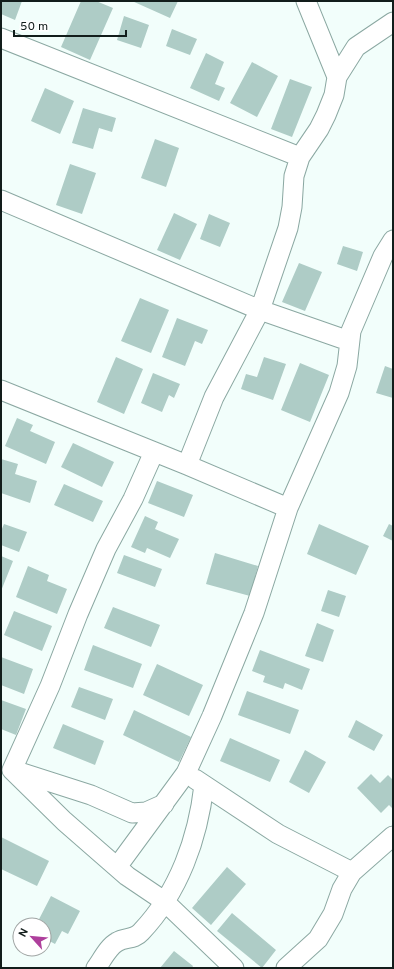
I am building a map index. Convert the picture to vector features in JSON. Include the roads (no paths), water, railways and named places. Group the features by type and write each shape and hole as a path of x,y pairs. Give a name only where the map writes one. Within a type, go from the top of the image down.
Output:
{"street":[{"path":"306,1 337,77"},
{"path":"187,465 214,397 260,310 288,228 292,207 294,176 300,157 319,129 326,115 334,95 337,77 356,47 393,22"},
{"path":"1,38 300,157"},
{"path":"1,200 260,310 349,341"},
{"path":"117,867 186,773 212,716 254,613 288,508 339,393 347,366 351,331 383,256 393,240"},
{"path":"1,390 187,465 288,508"},
{"path":"6,767 50,686 78,614 106,549 133,500 154,452"},
{"path":"6,767 91,796 132,813 146,812 164,804"},
{"path":"6,767 64,821 127,876 164,900 234,968"},
{"path":"186,773 278,834 352,872"},
{"path":"96,968 117,942 133,938 141,932 174,886 188,857 202,805 204,785"},
{"path":"286,968 318,939 332,914 342,889 352,872 393,836"}]}
